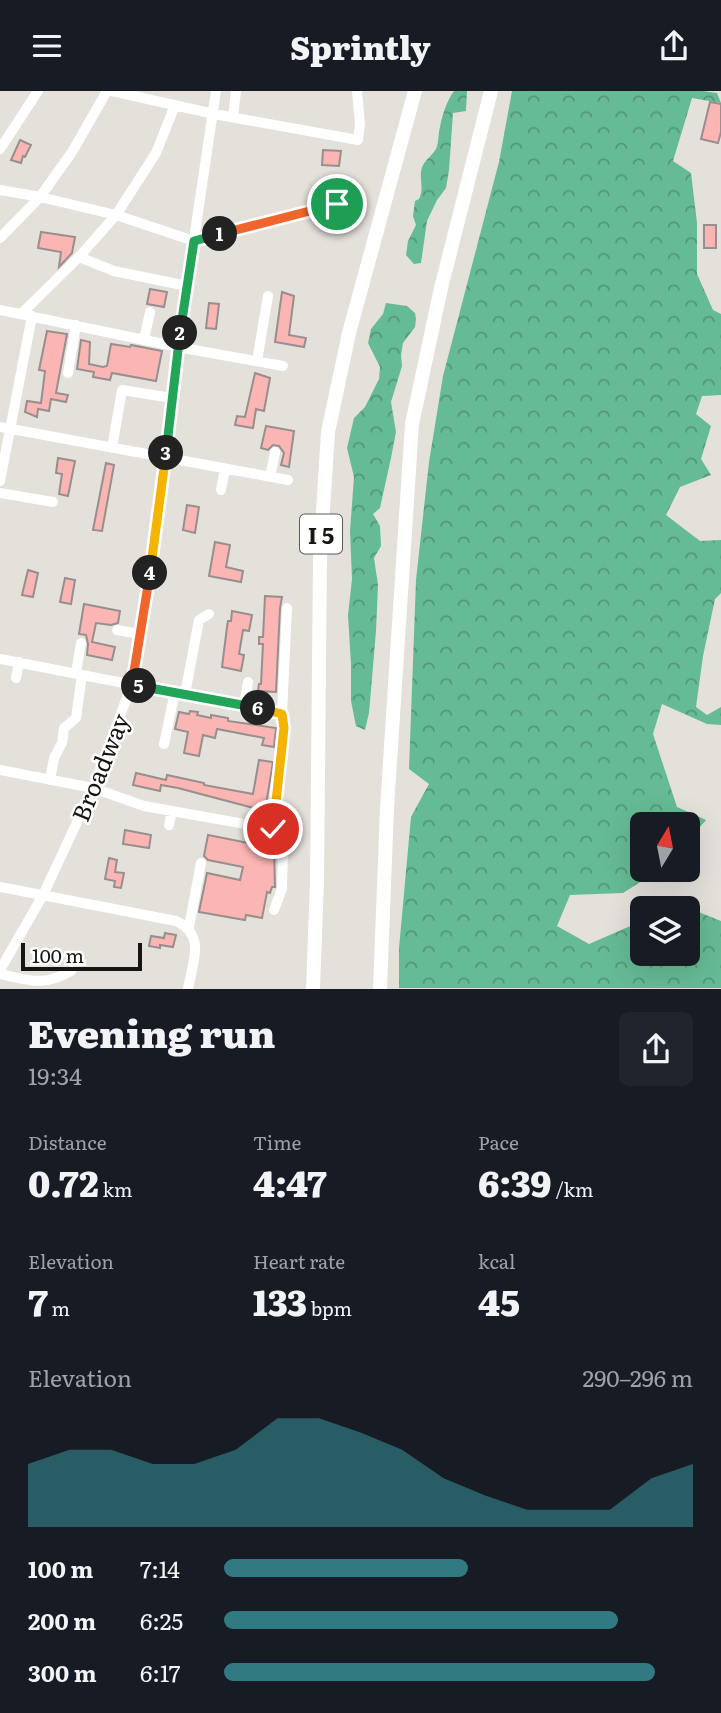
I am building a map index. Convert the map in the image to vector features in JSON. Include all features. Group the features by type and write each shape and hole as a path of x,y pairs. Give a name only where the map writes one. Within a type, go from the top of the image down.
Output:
{"highway":[{"name":"I 5","path":"313,989 317,882 320,558 328,432 349,333 415,91"},
{"path":"380,989 387,808 412,423 438,300 491,91"}],"street":[{"path":"0,149 38,91"},
{"path":"0,238 40,197 72,152 107,91"},
{"path":"112,91 214,114 358,140 360,124 357,91"},
{"name":"Broadway","path":"0,972 43,895 93,788 132,684 216,91"},
{"path":"233,117 236,91"},
{"path":"0,481 5,428 27,315 116,215 156,153 175,105"},
{"path":"0,190 116,215 194,241 337,204"},
{"path":"79,257 114,271 187,286"},
{"path":"257,361 268,296"},
{"path":"0,320 5,311 283,366"},
{"path":"144,340 150,312"},
{"path":"68,373 76,325"},
{"path":"111,448 122,390 172,398"},
{"path":"5,428 288,480"},
{"path":"270,477 275,452"},
{"path":"221,490 225,469"},
{"path":"0,493 53,502"},
{"path":"274,911 282,890 283,850 273,829 284,728 282,714 287,608"},
{"path":"164,744 199,620 209,614"},
{"path":"117,630 140,634"},
{"path":"50,780 64,729 76,718 81,643"},
{"path":"0,659 282,714"},
{"path":"16,678 19,662"},
{"path":"244,705 248,682"},
{"path":"0,770 93,788 143,811 172,811 273,829"},
{"path":"169,825 172,811"},
{"path":"195,829 197,816"},
{"path":"188,989 195,940 189,927 201,863"},
{"path":"0,887 176,921 189,927"},
{"path":"0,972 36,981 54,981 71,971"}],"green space":[{"path":"454,91 467,91 466,111 453,113 446,188 427,221 421,263 414,264 406,255 408,241 416,225 413,216 415,201 419,199 421,192 422,168 436,149 443,113"},
{"path":"512,91 703,91 717,93 721,103 692,98 673,161 691,173 697,223 697,274 713,310 721,314 721,395 702,396 696,414 711,426 701,459 711,475 680,487 666,515 700,541 721,540 721,593 715,599 696,707 707,715 721,707 721,725 707,724 662,704 653,734 677,807 688,812 630,812 630,882 640,882 623,893 570,895 557,926 589,944 630,926 630,966 700,966 700,913 721,921 721,988 399,988 399,948 411,817 429,784 409,769 416,580 429,462 443,376 499,162"},
{"path":"386,303 407,306 415,313 416,319 415,327 403,343 402,366 391,402 396,432 380,508 373,514 380,526 381,546 374,558 378,585 376,631 365,730 356,726 351,701 348,615 352,579 350,531 354,477 347,448 354,418 365,407 379,379 380,367 368,343 371,329 383,314"}],"building":[{"path":"710,102 721,104 721,132 718,143 701,139"},
{"path":"20,140 31,145 21,163 11,160"},
{"path":"323,150 341,151 339,166 322,165"},
{"path":"704,225 716,225 716,248 704,248"},
{"path":"41,232 75,237 72,253 59,267 61,252 38,248"},
{"path":"150,289 167,292 164,307 147,304"},
{"path":"282,292 294,296 289,335 306,338 304,347 275,342"},
{"path":"209,303 219,304 216,329 206,328"},
{"path":"47,331 67,334 56,393 68,395 66,402 51,399 49,411 38,409 37,417 25,412 27,401 41,403 45,371 39,370"},
{"path":"81,340 90,342 89,364 103,367 107,366 111,344 162,351 156,381 112,373 110,380 93,377 94,372 77,369"},
{"path":"255,373 270,378 264,411 256,409 253,428 235,425 237,416 245,417"},
{"path":"266,426 294,431 289,467 281,465 284,453 279,446 273,445 268,450 261,448"},
{"path":"58,458 75,461 68,496 59,494 62,474 56,473"},
{"path":"106,463 114,465 102,531 93,530"},
{"path":"187,505 199,507 195,533 183,530"},
{"path":"215,542 230,545 226,567 243,571 241,582 209,576"},
{"path":"28,570 38,573 33,597 22,595"},
{"path":"65,578 75,580 71,604 60,602"},
{"path":"265,596 282,597 276,692 258,691 261,684 263,644 259,644 259,637 263,637"},
{"path":"84,604 120,611 118,623 96,623 92,642 115,647 112,660 87,655 86,635 79,634"},
{"path":"232,611 252,615 249,631 243,630 239,654 244,655 241,671 222,667 228,621 231,621"},
{"path":"190,711 211,718 211,715 228,718 228,721 276,728 274,747 262,745 264,738 217,729 215,738 203,735 199,756 184,753 188,732 175,729 179,712 189,714"},
{"path":"259,760 273,762 265,811 178,788 161,785 160,791 133,785 136,773 166,780 167,775 253,794"},
{"path":"125,830 151,835 149,848 123,844"},
{"path":"208,835 274,848 275,887 272,887 270,893 267,892 262,918 246,915 245,920 199,912 207,873 240,880 243,867 208,860 204,856"},
{"path":"109,858 117,860 115,872 124,873 121,888 114,887 115,881 105,879"},
{"path":"165,933 176,935 173,947 149,946 151,936 164,938"}],"route":[{"path":"273,829 282,755 282,714 132,684 153,555 178,347 194,241 337,204"}]}
